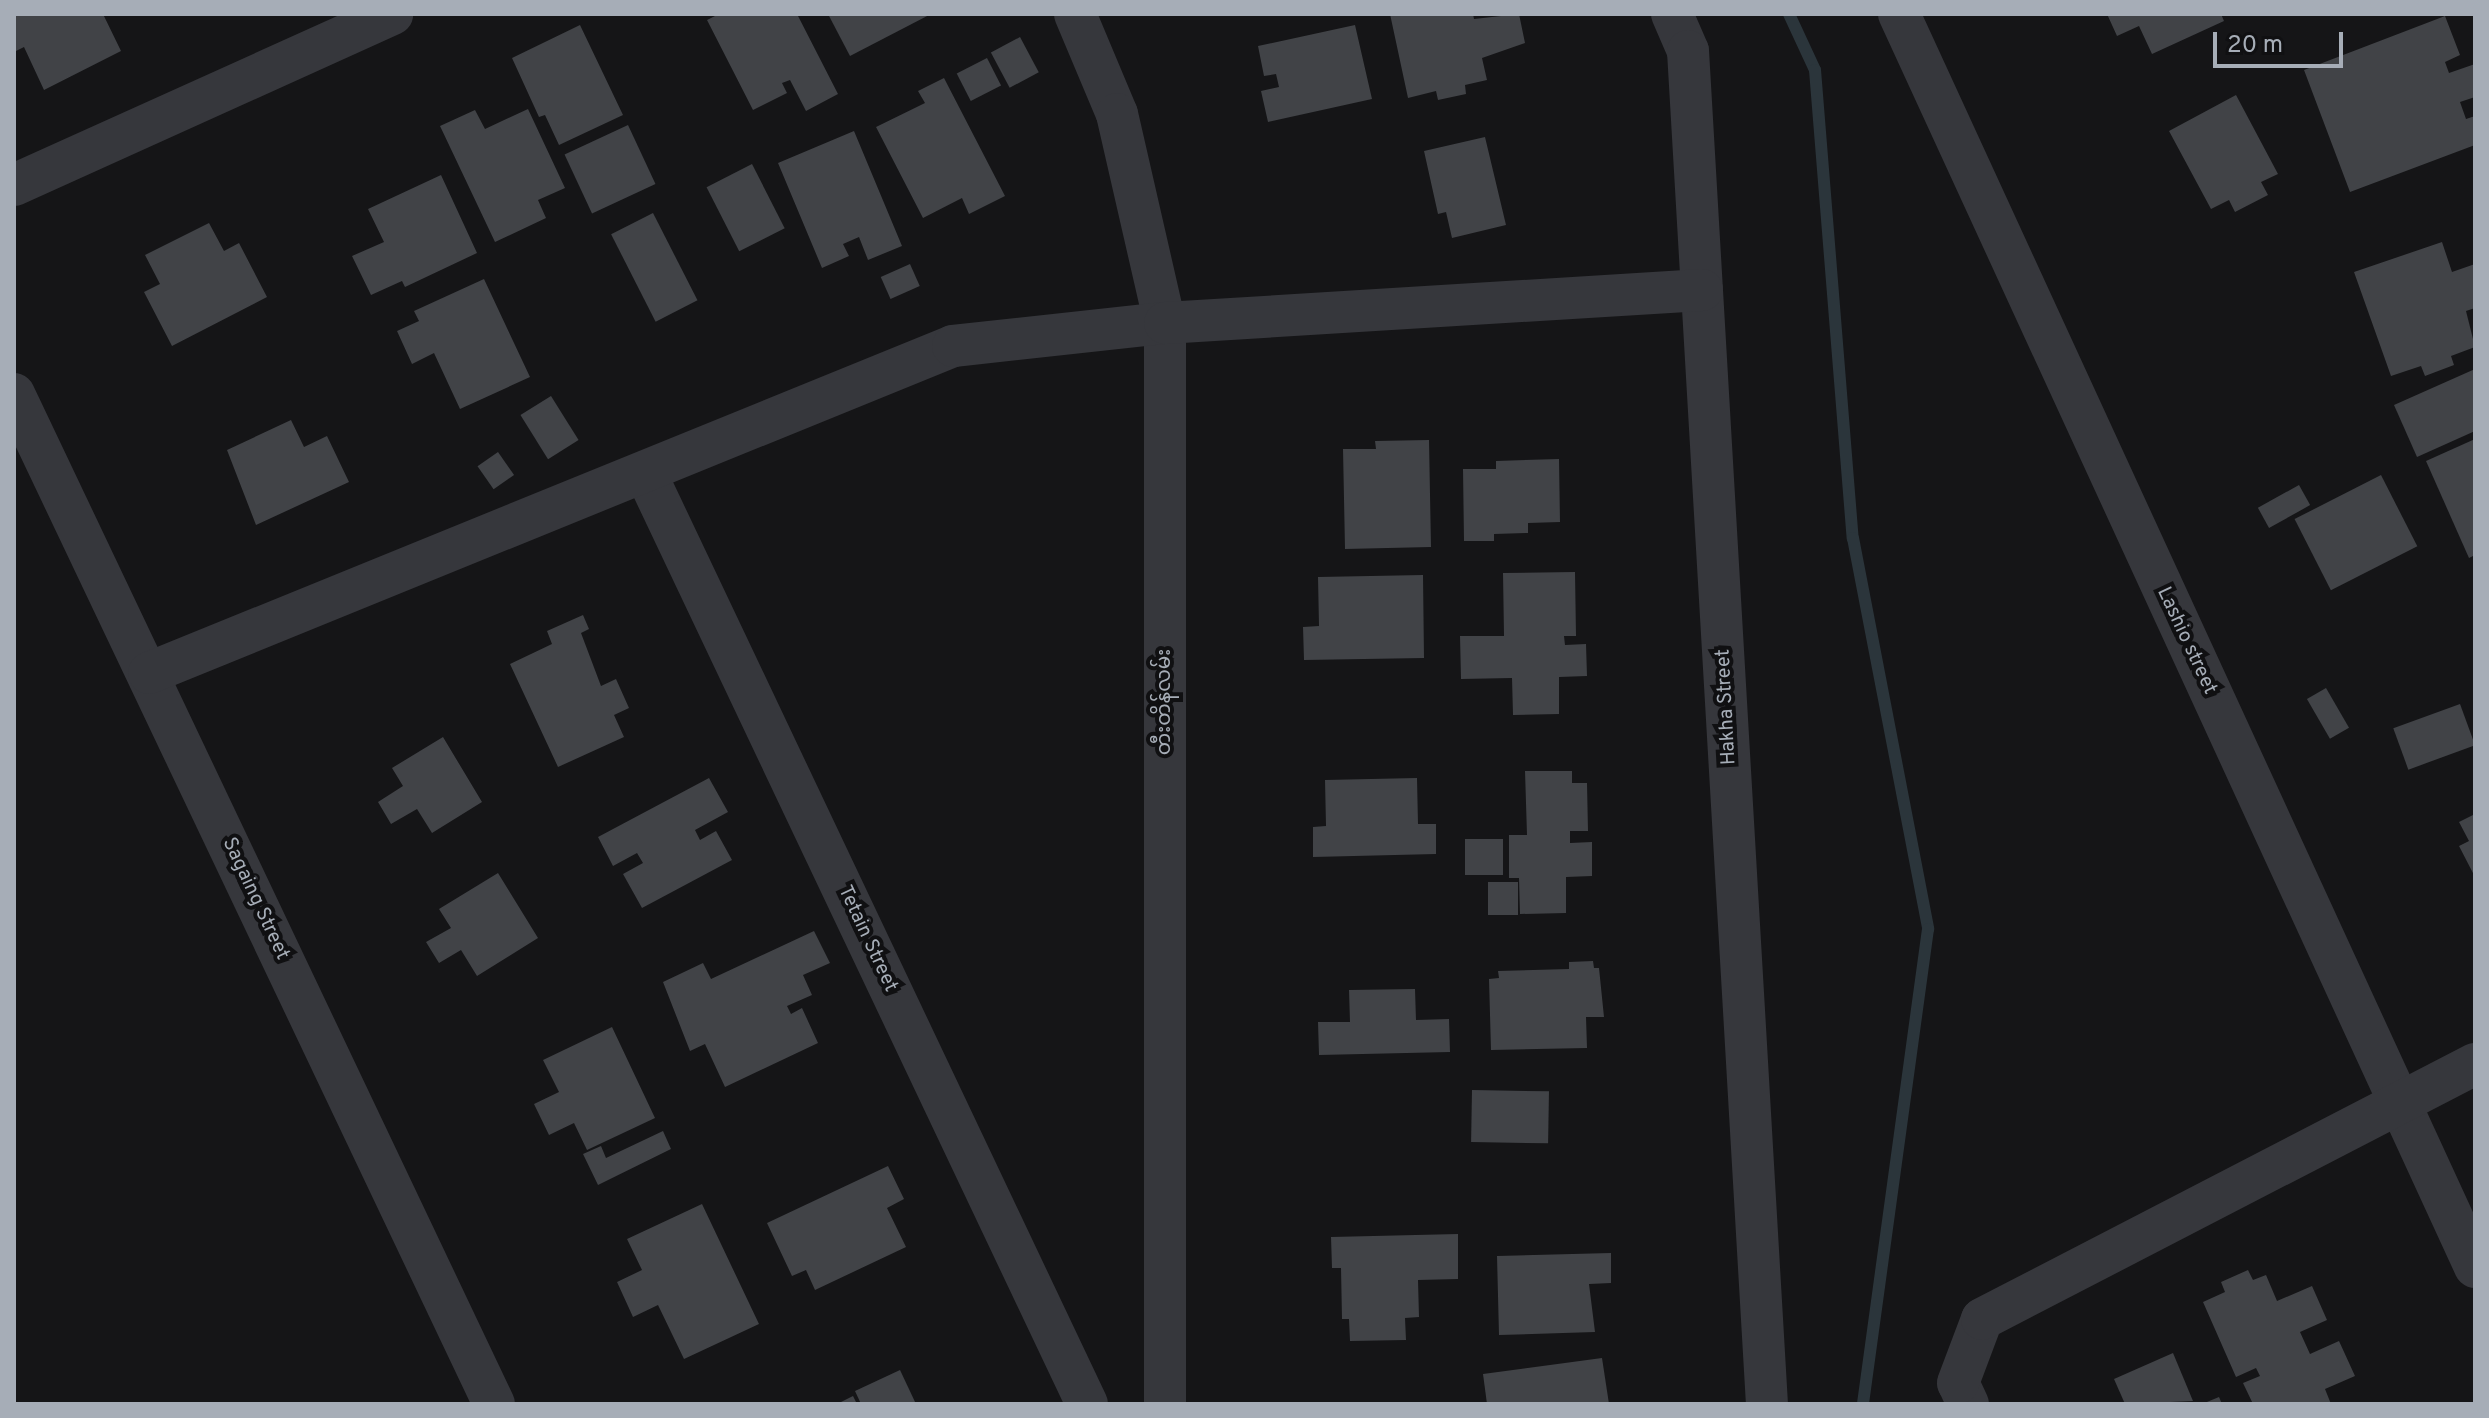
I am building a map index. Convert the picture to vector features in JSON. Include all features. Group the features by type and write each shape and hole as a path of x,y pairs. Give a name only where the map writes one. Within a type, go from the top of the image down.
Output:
{"street":[{"path":"14,185 392,14"},
{"name":"တီးတိန်လမ်း","path":"1075,14 1117,114 1165,323 1165,1404"},
{"name":"Hakha Street","path":"1672,14 1688,51 1767,1404"},
{"name":"Lashio street","path":"1899,14 2475,1267"},
{"path":"149,673 646,474 953,346 1165,323 1702,290"},
{"name":"Sagaing Street","path":"14,394 494,1404"},
{"name":"Tetain Street","path":"646,474 1087,1404"},
{"path":"1968,1404 1958,1383 1982,1319 2398,1101 2475,1064"}],"building":[{"path":"14,14 103,14 121,51 44,90 24,47 14,52"},
{"path":"719,14 797,14 838,94 806,111 790,80 782,83 787,93 753,110 707,20"},
{"path":"828,14 931,14 850,56"},
{"path":"1390,14 1473,14 1474,19 1519,14 1525,43 1482,58 1487,80 1465,85 1466,94 1438,100 1436,91 1408,98"},
{"path":"2107,14 2221,14 2224,21 2152,54 2139,26 2117,36"},
{"path":"2445,16 2460,55 2445,62 2449,73 2475,64 2475,97 2460,102 2466,119 2475,116 2475,145 2350,192 2304,70"},
{"path":"580,25 623,115 559,145 545,115 539,117 512,58"},
{"path":"1355,25 1372,99 1268,122 1261,91 1279,87 1276,74 1264,76 1258,46"},
{"path":"1020,37 1039,72 1010,88 991,52"},
{"path":"987,58 1001,86 971,101 957,73"},
{"path":"944,78 1005,196 969,214 962,198 923,218 876,127 925,103 918,91"},
{"path":"2236,95 2278,174 2261,182 2268,195 2235,212 2229,200 2211,209 2169,131"},
{"path":"528,109 565,188 538,200 546,218 495,242 440,126 475,110 485,129"},
{"path":"628,125 655,184 592,213 565,155"},
{"path":"854,131 902,246 868,260 859,237 843,244 849,256 822,268 778,163"},
{"path":"1485,137 1506,225 1452,238 1446,212 1438,214 1424,151"},
{"path":"752,164 785,228 739,251 707,187"},
{"path":"441,175 477,253 405,287 402,281 371,295 352,256 384,242 368,209"},
{"path":"653,213 697,300 656,322 611,234"},
{"path":"209,223 224,251 239,243 267,297 172,346 144,292 160,284 145,255"},
{"path":"2442,242 2452,272 2475,264 2475,308 2466,311 2475,347 2451,356 2454,365 2425,376 2421,366 2391,376 2354,272"},
{"path":"910,264 920,286 891,299 881,277"},
{"path":"484,279 530,377 460,409 434,353 412,364 397,331 419,321 414,311"},
{"path":"2475,369 2475,431 2417,457 2394,405"},
{"path":"551,396 579,440 548,459 520,415"},
{"path":"291,420 304,447 327,436 349,482 256,525 227,450"},
{"path":"2475,439 2475,555 2469,558 2426,461"},
{"path":"1429,440 1431,547 1345,549 1343,449 1376,449 1375,441"},
{"path":"498,452 514,475 494,489 478,466"},
{"path":"1559,459 1560,522 1528,523 1528,533 1494,534 1494,541 1464,541 1463,469 1496,469 1496,461"},
{"path":"2381,475 2417,546 2331,590 2295,519"},
{"path":"2299,485 2310,505 2269,528 2258,508"},
{"path":"1575,572 1576,636 1564,636 1565,645 1586,644 1587,676 1559,677 1559,714 1513,715 1512,678 1461,679 1460,636 1504,636 1503,573"},
{"path":"1423,575 1424,658 1304,660 1303,627 1319,626 1318,577"},
{"path":"583,615 589,629 581,633 601,686 616,679 629,708 614,715 624,737 558,767 510,664 552,644 547,631"},
{"path":"2326,688 2349,728 2330,739 2307,699"},
{"path":"2460,704 2475,745 2408,770 2393,728"},
{"path":"443,737 482,802 432,833 417,809 391,824 378,802 403,786 392,768"},
{"path":"1525,771 1572,771 1572,783 1587,783 1588,831 1570,831 1570,843 1592,842 1592,876 1566,877 1566,913 1520,914 1519,878 1509,878 1509,835 1527,835"},
{"path":"709,778 728,812 695,830 700,840 716,831 732,860 642,908 623,874 643,863 637,853 613,866 598,837"},
{"path":"1417,778 1418,824 1436,824 1436,854 1313,857 1313,827 1326,826 1325,780"},
{"path":"2475,814 2475,877 2459,846 2469,841 2459,822"},
{"path":"1465,839 1503,839 1503,875 1465,875"},
{"path":"498,873 538,938 477,976 461,950 439,963 426,942 451,928 439,909"},
{"path":"1488,882 1518,882 1518,915 1488,915"},
{"path":"814,931 830,963 803,975 812,995 787,1006 791,1014 802,1008 818,1043 725,1087 705,1044 690,1051 663,982 703,963 711,979"},
{"path":"1593,961 1594,968 1599,968 1604,1017 1586,1017 1587,1048 1491,1050 1489,979 1499,978 1498,971 1569,969 1569,962"},
{"path":"1415,989 1416,1020 1449,1019 1450,1052 1319,1055 1318,1022 1350,1022 1349,990"},
{"path":"612,1027 655,1118 587,1150 574,1123 549,1135 534,1104 559,1092 543,1060"},
{"path":"1472,1090 1549,1091 1548,1143 1471,1142"},
{"path":"663,1131 671,1149 598,1185 583,1154 601,1146 606,1158"},
{"path":"888,1166 904,1199 887,1208 906,1247 815,1290 806,1270 792,1276 767,1223"},
{"path":"702,1204 759,1324 684,1359 658,1305 633,1317 617,1282 642,1270 627,1239"},
{"path":"1458,1234 1458,1279 1418,1280 1419,1317 1405,1318 1406,1340 1350,1341 1349,1319 1342,1319 1341,1268 1332,1268 1331,1237"},
{"path":"1611,1253 1611,1283 1589,1284 1595,1332 1499,1335 1497,1256"},
{"path":"2248,1270 2253,1280 2266,1275 2277,1301 2312,1286 2327,1320 2300,1332 2310,1354 2339,1341 2355,1376 2325,1389 2331,1404 2253,1404 2243,1383 2260,1376 2256,1368 2236,1377 2203,1302 2225,1292 2221,1282"},
{"path":"2173,1353 2193,1401 2125,1404 2114,1379"},
{"path":"1602,1358 1609,1404 1487,1404 1483,1374"},
{"path":"900,1370 916,1404 861,1404 855,1391"},
{"path":"853,1396 857,1404 837,1404"},
{"path":"2219,1397 2222,1404 2202,1404"}],"waterway":[{"path":"1789,14 1815,70 1853,538 1928,929 1863,1404"}]}
